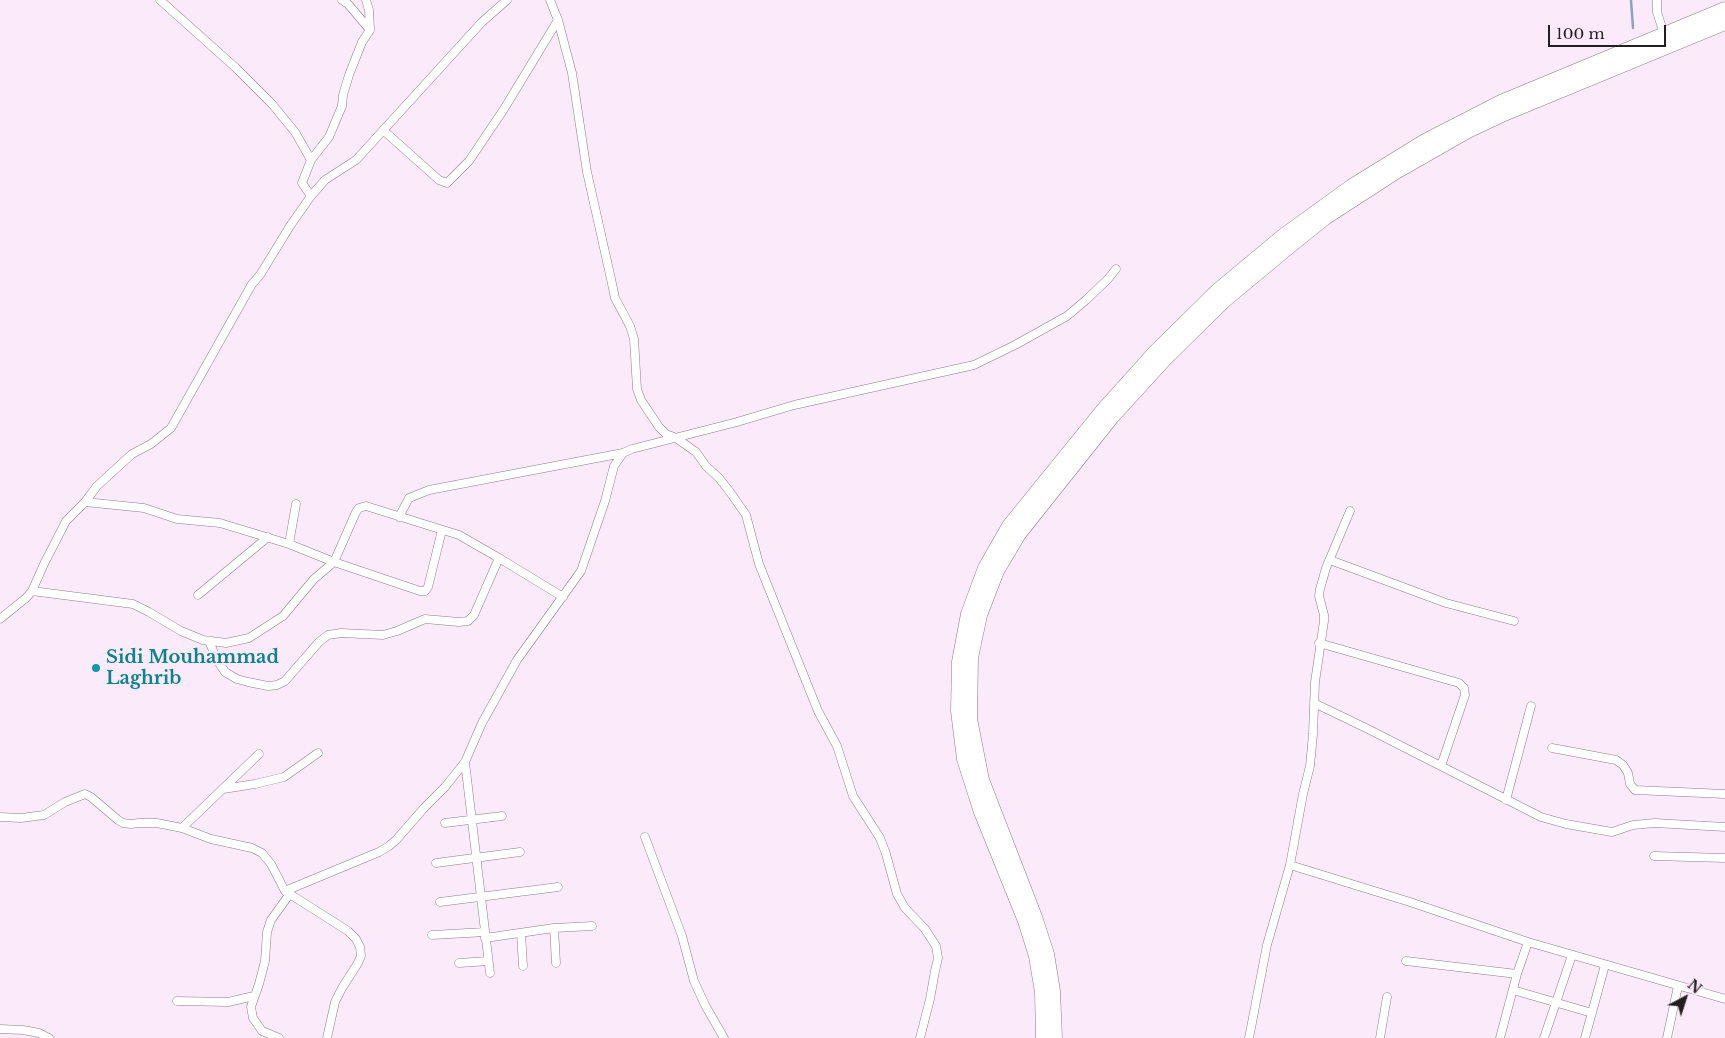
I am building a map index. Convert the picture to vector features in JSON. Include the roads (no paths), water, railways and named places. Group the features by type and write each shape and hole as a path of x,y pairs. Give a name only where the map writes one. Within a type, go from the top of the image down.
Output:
{"highway":[{"path":"1054,1038 1054,991 1047,954 1036,917 982,780 970,719 970,672 974,638 988,592 1007,551 1049,494 1137,388 1225,300 1290,246 1358,196 1462,134 1725,9"},
{"path":"1042,1038 1042,992 1036,956 1025,921 980,812 964,759 958,711 959,662 968,614 985,568 1009,526 1103,410 1156,351 1218,291 1283,236 1352,186 1425,141 1501,102 1660,40 1725,23"}],"street":[{"path":"160,0 236,68 272,104 294,132 311,160"},
{"path":"342,0 348,4 370,30"},
{"path":"311,196 302,183 311,160 329,137 342,106 349,75 362,42 370,30 369,10 366,0"},
{"path":"0,619 32,591 66,521 85,502 97,486 132,454 151,444 170,428 252,284 260,275 311,196 326,180 356,160 482,22 507,0"},
{"path":"550,0 558,20 572,73 587,172 615,298 630,326 634,339 638,389 641,400 666,434 676,438 696,452 706,466 719,478 746,515 759,564 818,711 837,746 854,796 880,838 897,894 905,908 925,929 936,946 938,958 936,971 920,1038"},
{"path":"1657,0 1660,40"},
{"path":"383,130 439,180 446,182 469,161 504,109 558,20"},
{"path":"399,517 409,498 429,490 623,453 835,395 974,365 1067,316 1108,280 1116,269"},
{"path":"279,1038 262,1031 253,1018 250,1007 265,961 267,932 271,920 287,893 389,846 445,787 465,762 482,723 517,660 581,571 605,501 614,466 623,453"},
{"path":"85,502 144,508 177,519 220,523 289,544 334,562 420,591 425,591 428,588 442,530"},
{"path":"289,544 296,504"},
{"path":"32,591 133,604 198,639 226,643 249,638 284,616 314,579 334,562 359,508 366,506 459,535 563,597"},
{"path":"1249,1038 1267,945 1290,865 1310,766 1316,673 1324,615 1319,596 1320,589 1350,511"},
{"path":"198,595 268,537"},
{"path":"209,641 216,658 226,672 237,679 268,686 276,685 285,681 319,642 328,635 341,633 383,635 425,619 468,621 474,616 499,558"},
{"path":"1330,560 1446,603 1514,621"},
{"path":"1319,643 1459,683 1464,688 1465,695 1441,766"},
{"path":"1314,703 1541,817 1566,824 1612,832 1633,825 1655,823 1725,826"},
{"path":"1506,800 1531,706"},
{"path":"1552,748 1616,760 1623,765 1628,773 1630,784 1636,790 1725,794"},
{"path":"223,789 284,777 318,753"},
{"path":"182,828 259,754"},
{"path":"465,762 490,973"},
{"path":"0,817 28,818 44,815 65,802 85,794 123,823 157,823 182,828 211,839 252,848 260,852 270,864 287,893 348,931 356,939 361,951 358,963 335,1002 327,1038"},
{"path":"445,823 502,816"},
{"path":"645,836 682,936 694,981 724,1038"},
{"path":"436,862 520,852"},
{"path":"1654,856 1725,858"},
{"path":"1290,865 1410,902 1528,942 1725,999"},
{"path":"440,902 558,887"},
{"path":"432,935 521,933 554,928 592,926"},
{"path":"554,928 556,962"},
{"path":"521,933 523,966"},
{"path":"1500,1038 1517,974 1528,942"},
{"path":"1544,1038 1572,955"},
{"path":"459,963 488,961"},
{"path":"1406,961 1517,974"},
{"path":"1585,1038 1606,965"},
{"path":"1667,1038 1678,986"},
{"path":"1514,990 1592,1013"},
{"path":"177,1002 228,1002 254,996"},
{"path":"1380,1038 1387,997"},
{"path":"0,1029 23,1030 38,1033 49,1038"}],"waterway":[{"path":"1631,0 1633,28"}],"place":[{"name":"Sidi Mouhammad Laghrib","path":"96,668"}]}
